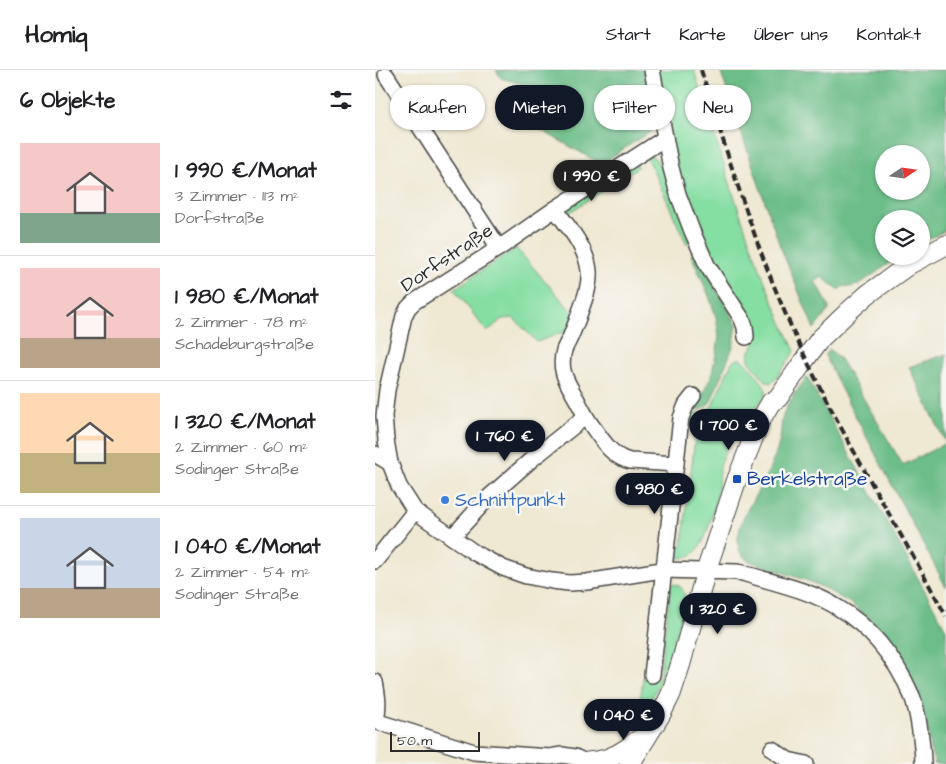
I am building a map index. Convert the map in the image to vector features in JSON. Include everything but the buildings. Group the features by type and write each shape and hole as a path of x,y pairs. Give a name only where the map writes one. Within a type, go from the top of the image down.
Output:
{"main road":[{"path":"643,764 677,708 684,689 713,571 746,455 760,421 771,402 777,398 820,340 850,310 868,294 910,264 946,245"},
{"path":"629,764 661,714 671,694 713,571"},
{"path":"588,763 614,756 637,740 647,737"}],"street":[{"path":"652,70 671,168 678,194 707,265 742,320 746,337"},
{"path":"386,75 499,248"},
{"name":"Dorfstraße","path":"665,138 555,208 499,248 407,308 381,390 386,440 390,463 399,486 415,511 475,553 503,568 525,576 569,583 587,582 655,570 713,571"},
{"path":"555,208 580,246 589,268 587,294 564,351 563,370 565,379 585,417 609,449 617,456 630,461 676,464"},
{"path":"653,676 681,418 693,396"},
{"path":"452,537 489,497 532,459 585,417"},
{"path":"375,454 390,463"},
{"path":"375,561 415,511"},
{"path":"713,571 743,573 811,594 837,606 859,623 878,641 896,665 913,698 919,727 923,764"},
{"path":"375,682 379,708 375,721 474,752 556,760 562,755 575,757 588,763"},
{"path":"772,749 788,760 806,764"}],"green space":[{"path":"496,70 647,70 650,85 594,85 594,130 652,130 601,164 541,130 584,130 584,85 525,85 501,78"},
{"path":"655,70 694,70 699,85 685,85 685,130 713,130 752,248 795,351 771,383 764,380 749,360 749,353 756,340 756,333 720,278 684,199 668,130 675,130 675,85 658,85"},
{"path":"720,70 946,70 946,230 930,238 930,210 875,210 875,265 886,265 860,284 851,287 844,286 838,290 822,277 815,282 821,290 829,310 814,329 780,246 740,130 751,130 751,85 725,85"},
{"path":"646,156 656,159 665,174 690,241 687,244 657,177"},
{"path":"635,162 638,167 567,214 565,209"},
{"path":"516,248 575,315 569,330 537,342 513,318 502,319 487,332 454,289"},
{"path":"691,255 697,255 737,325 733,347 711,401 699,410 694,410 711,377 719,336 716,317 709,296"},
{"path":"830,349 840,359 903,465 946,443 946,587 840,387 825,355"},
{"path":"946,354 946,443 909,367"},
{"path":"737,359 744,361 761,381 766,392 761,401 737,428 729,442 721,462 716,500 702,543 693,554 679,558 676,553 677,546 682,546 697,422 686,421 691,415 711,408 732,362"},
{"path":"807,377 946,629 946,764 934,764 924,712 898,650 878,626 850,603 824,588 749,561 743,557 740,551 738,541 743,519 775,456 784,413 791,399"},
{"path":"673,584 683,590 685,601 672,648 661,678 647,707 638,720 643,677 659,678 671,585"}],"railway":[{"path":"701,70 734,174 784,311 851,447 946,616"}],"place":[{"name":"Berkelstraße","path":"737,479"},
{"name":"Schnittpunkt","path":"445,500"}]}
